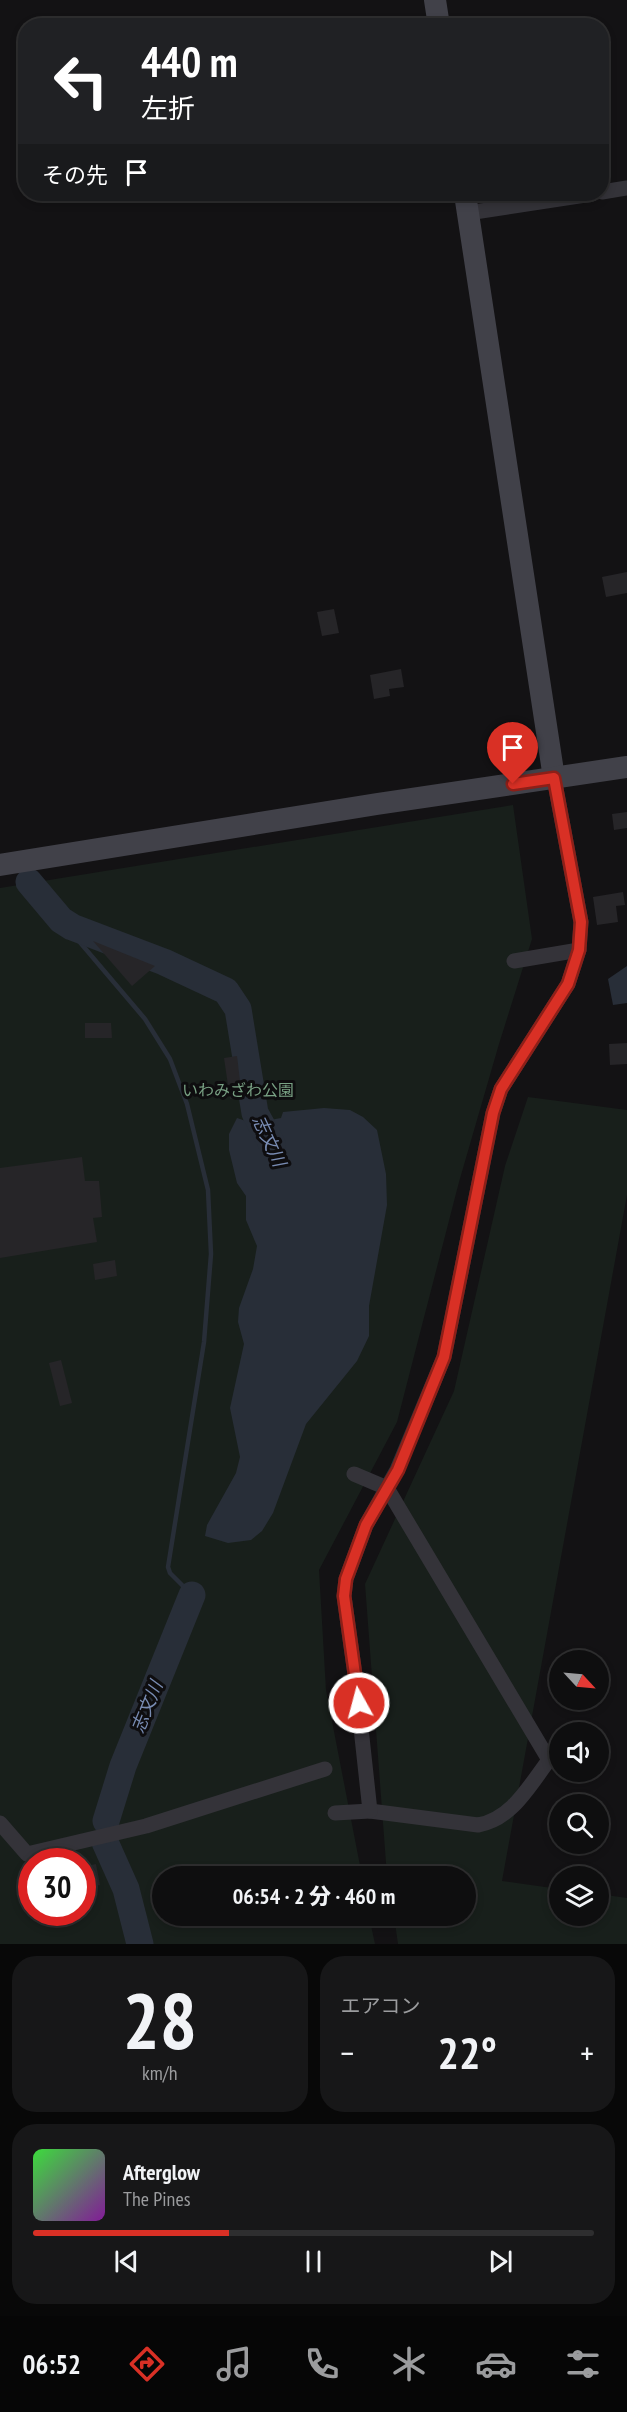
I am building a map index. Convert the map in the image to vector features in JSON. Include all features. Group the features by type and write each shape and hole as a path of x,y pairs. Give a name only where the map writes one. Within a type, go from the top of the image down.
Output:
{"street":[{"path":"435,0 438,18"},
{"path":"609,191 627,188"},
{"path":"370,1811 344,1596 346,1579 366,1525 415,1431 444,1357 493,1113 501,1089 568,984 579,950 581,922 554,778 466,203 494,201"},
{"path":"0,865 627,767"},
{"path":"514,961 579,950"},
{"path":"335,1814 370,1811 478,1825 490,1823 509,1812 549,1760 387,1488 354,1474"},
{"path":"0,1823 27,1854 46,1851 78,1840 146,1826 325,1769"}],"green space":[{"name":"いわみざわ公園","path":"513,805 532,939 459,1182 397,1422 319,1570 326,1690 360,1866 152,1866 152,1926 371,1926 375,1944 0,1944 0,888"},
{"path":"528,1097 627,1110 627,1195 502,1881 549,1888 549,1926 609,1926 609,1895 627,1898 627,1944 398,1944 395,1926 476,1926 476,1866 386,1866 365,1584 454,1391 505,1166"}],"water":[{"path":"627,966 627,1003 613,1005 608,979"},
{"path":"324,1108 350,1110 363,1117 377,1130 386,1174 387,1205 369,1306 369,1336 357,1361 306,1424 273,1513 262,1531 251,1540 228,1543 205,1536 207,1525 236,1473 240,1457 230,1408 244,1344 238,1322 239,1308 253,1269 257,1246 246,1220 246,1196 237,1183 229,1150 229,1134 237,1118 246,1121 246,1112 266,1115 270,1120 281,1118 283,1112"}],"building":[{"path":"627,572 627,593 606,597 602,577"},
{"path":"334,609 339,633 322,636 317,612"},
{"path":"401,669 404,687 389,689 390,696 374,699 370,675"},
{"path":"627,812 627,828 614,830 612,814"},
{"path":"623,892 625,905 616,906 618,922 597,925 593,897"},
{"path":"93,941 155,966 132,986"},
{"path":"85,1023 111,1023 112,1038 85,1038"},
{"path":"627,1043 627,1064 610,1065 609,1044"},
{"path":"237,1056 242,1097 230,1099 224,1058"},
{"path":"82,1157 85,1181 99,1181 102,1217 93,1218 97,1242 0,1258 0,1168"},
{"path":"115,1260 117,1276 95,1280 93,1264"},
{"path":"61,1360 72,1403 60,1406 49,1363"},
{"path":"96,1864 100,1885 96,1886"}],"waterway":[{"name":"志文川","path":"29,882 61,920 72,927 164,962 226,991 238,1009 255,1113 272,1144"},
{"path":"61,920 145,1019 170,1059 187,1104 208,1190 211,1254 204,1342 168,1567 170,1573 192,1595"},
{"name":"志文川","path":"106,1821 123,1766 192,1595"},
{"name":"志文川","path":"105,1842 126,1889 140,1944"}],"route":[{"path":"359,1703 344,1596 346,1579 366,1525 398,1470 438,1376 444,1357 493,1113 501,1089 558,1003 568,984 579,950 581,922 554,778 513,784"}]}
